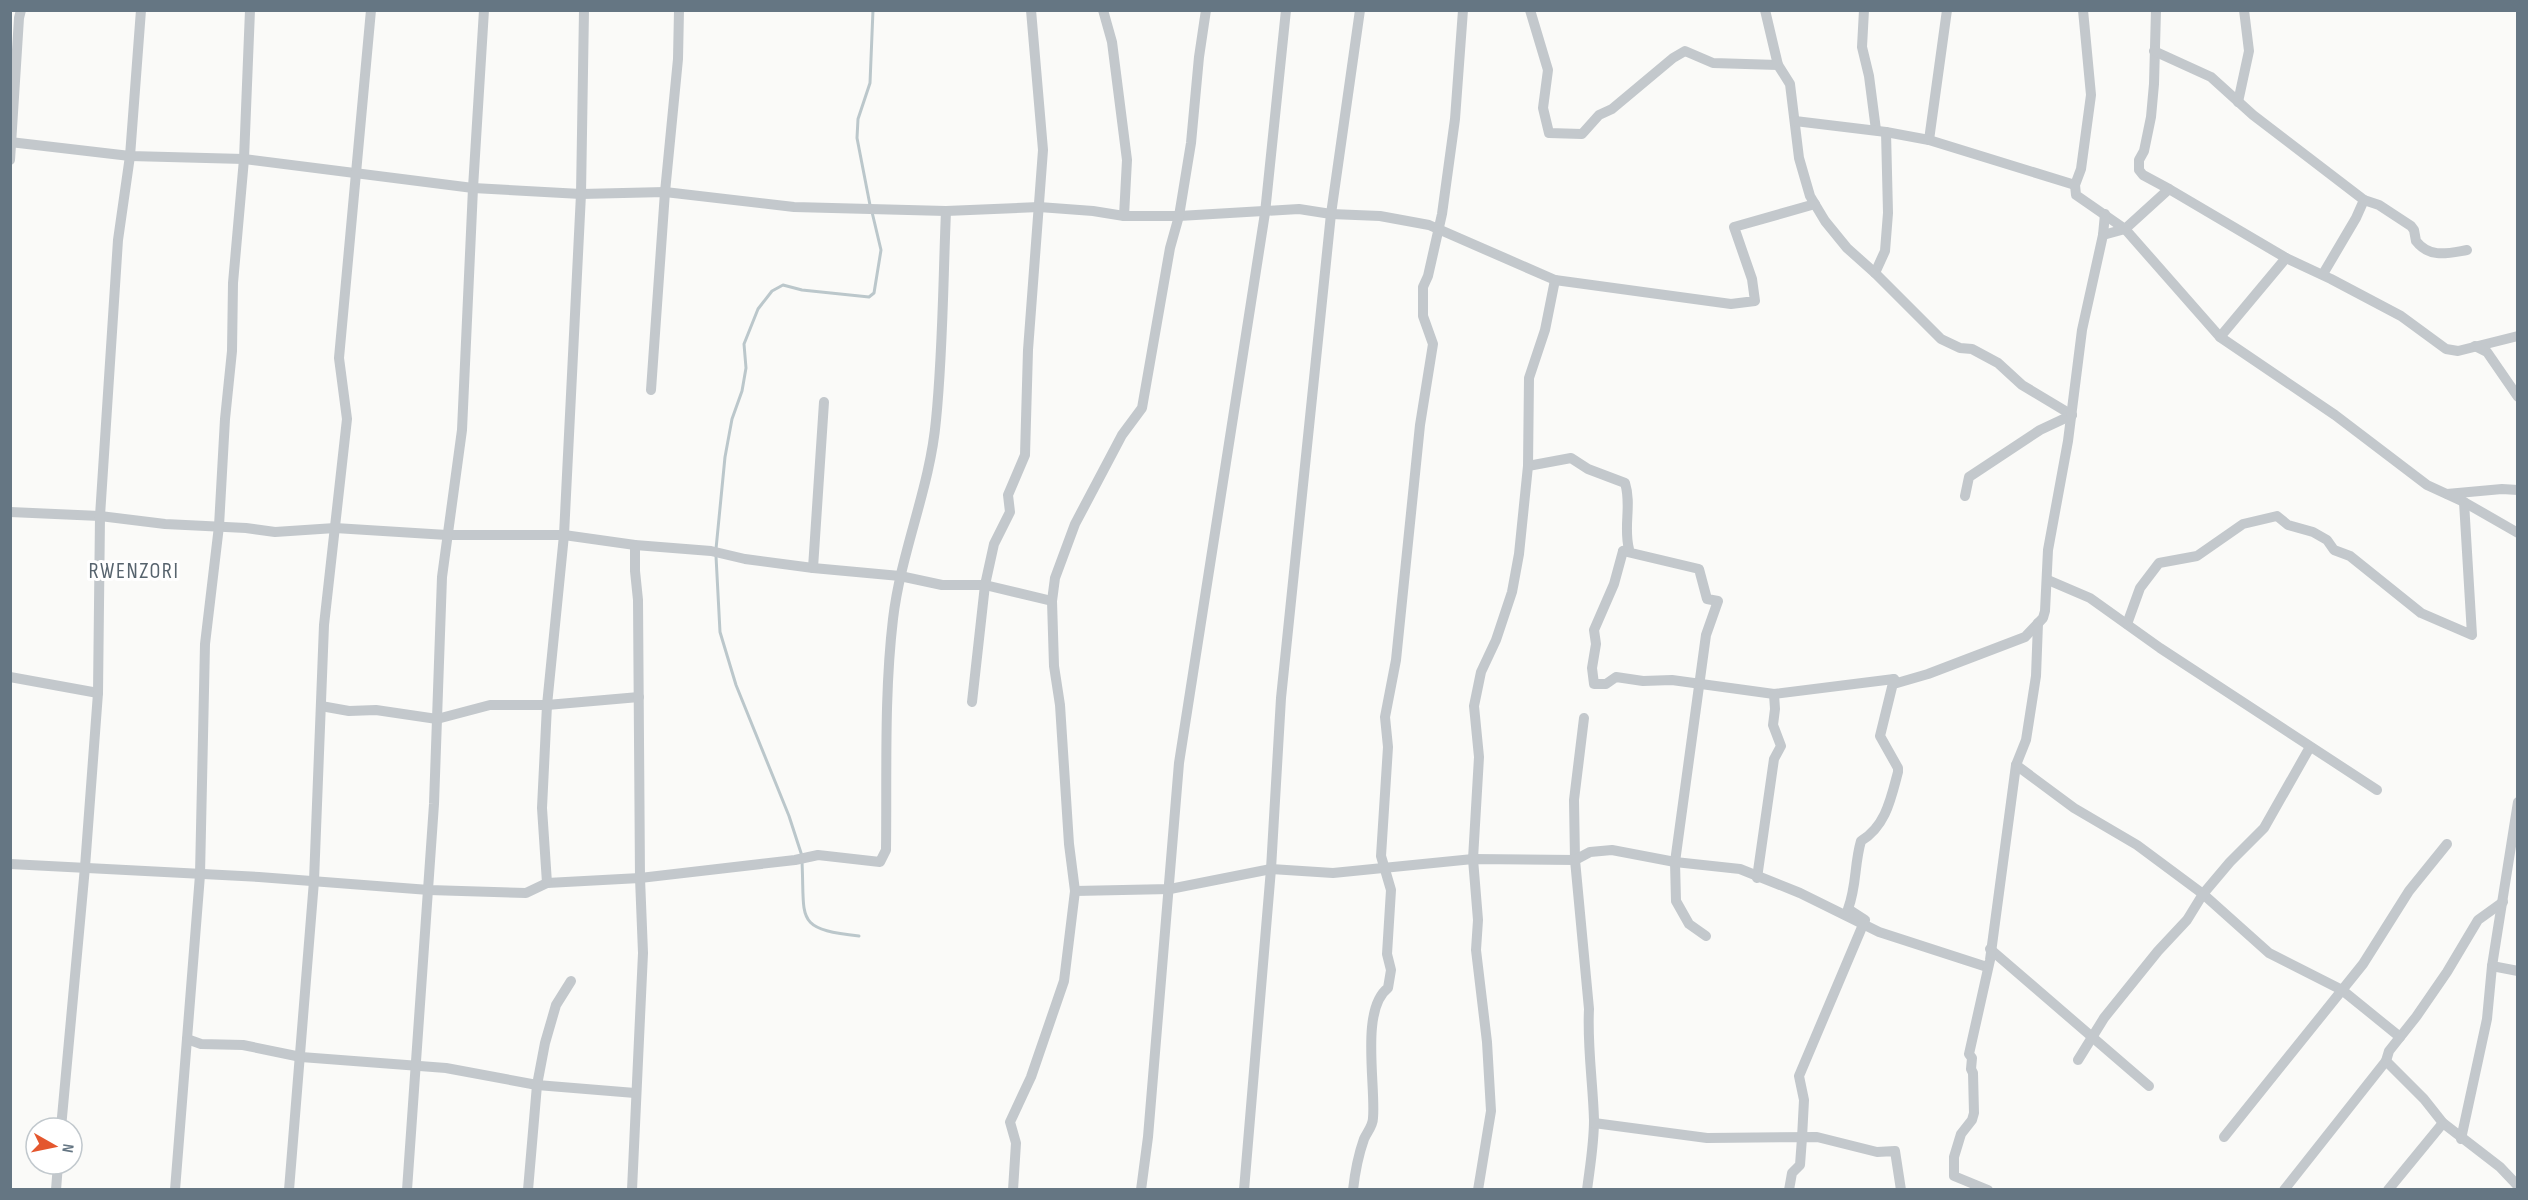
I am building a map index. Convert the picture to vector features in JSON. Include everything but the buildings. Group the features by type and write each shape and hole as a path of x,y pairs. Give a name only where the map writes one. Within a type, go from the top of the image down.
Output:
{"street":[{"path":"10,160 21,10"},
{"path":"62,1116 98,693 100,516 118,240 130,156 141,10"},
{"path":"175,1190 200,875 205,644 219,526 225,419 232,351 233,284 244,159 250,10"},
{"path":"289,1190 314,881 324,625 347,419 339,358 371,10"},
{"path":"407,1190 429,890 442,577 462,430 484,10"},
{"path":"547,883 542,808 547,705 564,535 581,194 584,10"},
{"path":"651,390 665,192 678,58 679,10"},
{"path":"972,702 985,585 994,544 1010,512 1008,495 1025,455 1028,350 1043,150 1031,10"},
{"path":"1102,10 1112,42 1127,160 1124,216"},
{"path":"1013,1190 1016,1143 1010,1122 1031,1077 1064,981 1075,891 1069,844 1060,705 1053,666 1052,601 1055,578 1075,524 1122,435 1142,408 1191,143 1198,57 1206,10"},
{"path":"1141,1190 1148,1137 1179,762 1266,213 1286,10"},
{"path":"1244,1190 1271,869 1281,698 1331,214 1360,10"},
{"path":"1353,1190 1357,1162 1373,1122 1374,1104 1371,1078 1374,1018 1380,994 1388,988 1391,970 1387,954 1391,890 1381,856 1388,747 1385,717 1396,660 1420,425 1433,344 1423,316 1423,287 1428,276 1434,227 1442,214 1455,119 1463,10"},
{"path":"1530,10 1548,70 1543,108 1549,133 1582,134 1599,115 1612,109 1684,51 1713,63 1778,65"},
{"path":"1765,10 1778,65 1790,84 1799,158 1810,196 1825,221 1847,248 1941,339 1960,348 1972,349 1998,363 2022,385 2072,415"},
{"path":"1863,10 1862,47 1881,131 1888,213 1885,251 1875,273"},
{"path":"1929,140 1947,10"},
{"path":"2083,10 2091,95 2085,147 2075,184 2076,195 2125,229 2220,337 2335,415 2427,485 2465,503 2517,533"},
{"path":"2156,10 2151,117 2139,170 2143,175 2286,258 2323,274 2401,316 2446,349 2458,351 2517,336"},
{"path":"2238,102 2249,51 2244,10"},
{"path":"2154,51 2211,76 2238,102 2364,200 2379,205 2411,226 2416,241 2430,253 2467,250"},
{"path":"1795,121 1881,131 1929,140 2075,184"},
{"path":"11,142 130,156 244,159 473,188 581,194 665,192 794,207 946,211 1039,207 1124,216 1266,213 1299,209 1331,214 1380,216 1434,227 1555,280 1731,304 1755,301 1752,279 1734,227 1815,204"},
{"path":"2103,235 2125,229 2169,189"},
{"path":"2323,274 2364,200"},
{"path":"10,864 200,875 259,876 429,890 526,893 547,883 640,878 795,860 810,856 880,862 886,854 887,711 893,619 900,576 920,506 936,420 946,211"},
{"path":"1894,679 1897,683 1928,674 2025,637 2043,618 2046,611 2048,550 2072,415 2082,330 2103,235 2105,214"},
{"path":"2220,337 2286,258"},
{"path":"1478,1190 1491,1111 1487,1042 1476,950 1478,920 1473,859 1479,757 1474,706 1481,672 1496,640 1512,592 1519,555 1528,466 1529,378 1545,330 1555,280"},
{"path":"2475,346 2487,352 2517,397"},
{"path":"813,568 824,402"},
{"path":"1965,496 1969,477 2040,430 2072,415"},
{"path":"1528,466 1571,458 1588,470 1625,483 1629,495 1626,540 1629,549 1623,551"},
{"path":"2447,494 2502,489 2517,490"},
{"path":"2127,624 2140,588 2159,563 2197,556 2243,524 2277,516 2288,525 2313,532 2327,540 2334,550 2350,556 2421,613 2472,635 2465,503 2473,492"},
{"path":"10,512 100,516 275,532 335,528 447,535 564,535 635,545 715,552 813,568 900,576 942,585 985,585 1052,601"},
{"path":"632,1190 643,953 640,878 638,600 635,545"},
{"path":"1623,551 1699,569 1707,599 1718,601 1706,635 1675,862 1676,902 1689,924 1706,936"},
{"path":"1623,551 1614,584 1594,630 1596,644 1592,668 1594,684 1606,684 1616,678 1635,681 1672,680 1774,694 1894,679"},
{"path":"2048,580 2090,598 2377,790"},
{"path":"1988,1190 1954,1176 1954,1157 1961,1134 1972,1120 1974,1113 1972,1058 1969,1054 1990,949 2016,765 2026,740 2036,676 2038,623"},
{"path":"10,676 98,693"},
{"path":"1789,1190 1792,1173 1800,1165 1804,1100 1799,1076 1865,920 1848,909 1856,888 1855,864 1861,841 1871,835 1890,807 1898,772 1880,736 1894,679"},
{"path":"1757,878 1774,759 1781,746 1773,725 1774,694"},
{"path":"321,706 349,711 375,710 437,719 490,705 547,705 639,697"},
{"path":"1584,718 1574,800 1575,860 1586,978 1594,1123 1593,1155 1587,1190"},
{"path":"2078,1060 2092,1035 2158,951 2187,920 2203,894 2230,862 2264,828 2310,747"},
{"path":"2016,765 2074,808 2137,844 2203,894 2269,952 2342,990 2400,1037"},
{"path":"2461,1139 2487,1019 2492,966 2517,802"},
{"path":"2224,1137 2363,964 2409,891 2446,844"},
{"path":"1075,891 1170,889 1271,869 1333,873 1473,859 1575,860 1590,852 1612,850 1675,862 1740,869 1757,878 1800,893 1879,932 1987,967"},
{"path":"2284,1190 2386,1061 2389,1051 2447,972 2478,920 2503,902"},
{"path":"1990,949 2149,1086"},
{"path":"2492,966 2517,971"},
{"path":"528,1190 537,1085 556,1005 571,981"},
{"path":"187,1039 201,1044 243,1045 301,1057 446,1068 537,1085 635,1093"},
{"path":"2386,1061 2424,1099 2442,1123 2500,1167 2517,1186"},
{"path":"1594,1123 1707,1138 1817,1137 1877,1152 1895,1150 1901,1190"},
{"path":"2388,1190 2442,1123"}],"waterway":[{"path":"870,205 857,138 858,119 870,83 873,10"},
{"path":"716,549 725,457 732,419 742,391 746,368 744,344 758,309 772,291 783,285 802,290 869,297 874,293 881,250 872,212"},
{"path":"716,556 720,632 736,685 789,816 802,856"},
{"path":"802,862 804,909 807,918 813,925 823,930 859,936"}],"district":[{"name":"RWENZORI","path":"134,571"}]}
